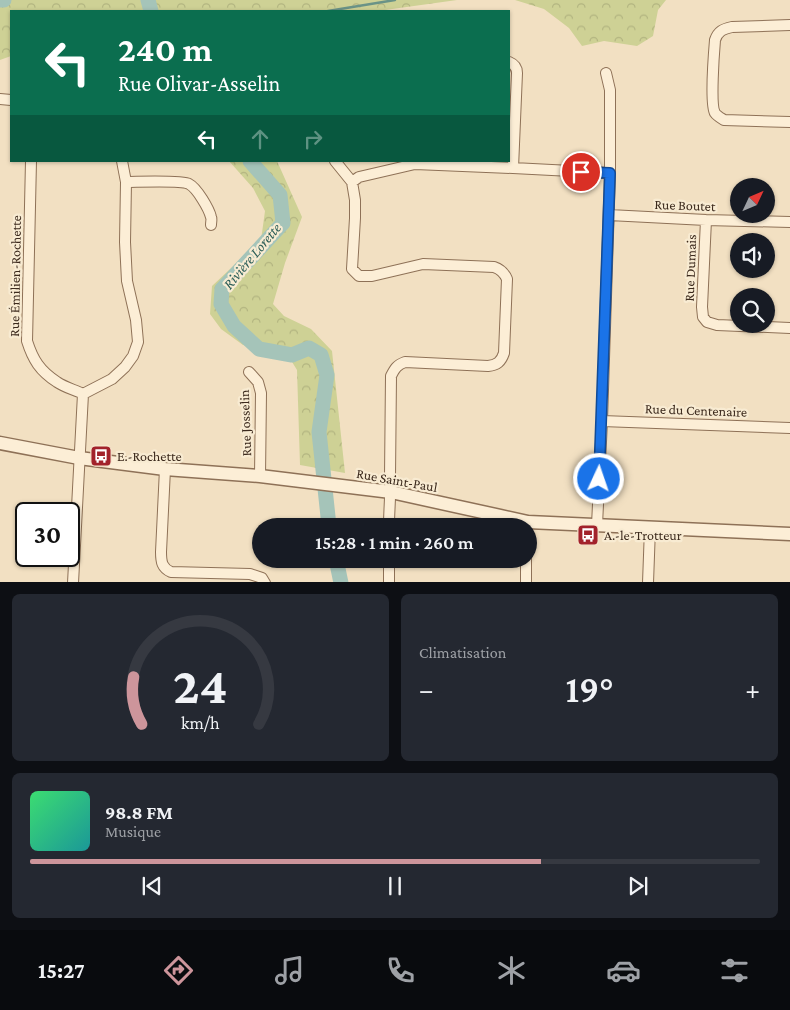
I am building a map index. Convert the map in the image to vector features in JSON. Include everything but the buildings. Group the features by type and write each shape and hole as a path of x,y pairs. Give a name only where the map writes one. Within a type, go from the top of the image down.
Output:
{"street":[{"path":"790,25 732,27 720,31 715,40 712,100 714,113 724,120 790,122"},
{"path":"510,62 517,68 513,168"},
{"path":"597,525 610,173 610,90 606,73"},
{"name":"Rue Émilien-Rochette","path":"31,162 27,341 39,367 58,383 83,394"},
{"path":"73,582 83,394 112,379 125,367 134,356 138,342 127,271 125,242 126,182 122,162"},
{"path":"336,162 352,182 355,200 352,269 359,276 372,276 423,264 494,267 499,268 507,278 504,353 495,366 405,362 398,365 391,376 391,492 389,518"},
{"path":"352,182 359,177 414,164 610,173"},
{"path":"126,182 174,182 189,184 206,206 211,216 211,225"},
{"name":"Rue Boutet","path":"609,216 790,222"},
{"name":"Rue Dumais","path":"706,220 703,317 708,322 717,324 790,328"},
{"name":"Rue Josselin","path":"249,372 258,382 261,393 260,476"},
{"name":"Rue du Centenaire","path":"602,421 790,428"},
{"name":"Rue Saint-Paul","path":"0,443 79,458 166,469 260,476 391,492 502,518"},
{"path":"166,469 161,552 162,565 165,570 171,572 250,574 262,578 265,582"},
{"name":"Rue Saint-Paul","path":"537,524 790,534"},
{"path":"648,582 650,528"},
{"path":"389,568 389,582"},
{"path":"526,568 526,582"}],"green space":[{"path":"0,0 457,0 385,10 10,10 10,56 0,60"},
{"path":"515,0 666,0 658,10 653,36 637,46 604,41 582,46 569,28 544,9"},
{"path":"230,162 277,162 302,217 285,263 273,304 284,316 311,329 332,351 345,473 300,465 297,370 289,357 243,345 221,329 210,314 212,286 261,240 265,211 253,188"}],"waterway":[{"name":"Rivière Lorette","path":"148,0 151,10"},
{"path":"334,10 395,0"},
{"name":"Rivière Lorette","path":"251,162 280,195 283,223 222,289 221,304 234,326 259,349 292,355 309,348 321,355 327,375 319,432 328,518"},
{"name":"Rivière Lorette","path":"338,568 341,582"}],"place":[{"name":"E.-Rochette","path":"101,456"},
{"name":"A.-le-Trotteur","path":"588,535"}],"route":[{"path":"581,172 610,173 599,479"}]}
